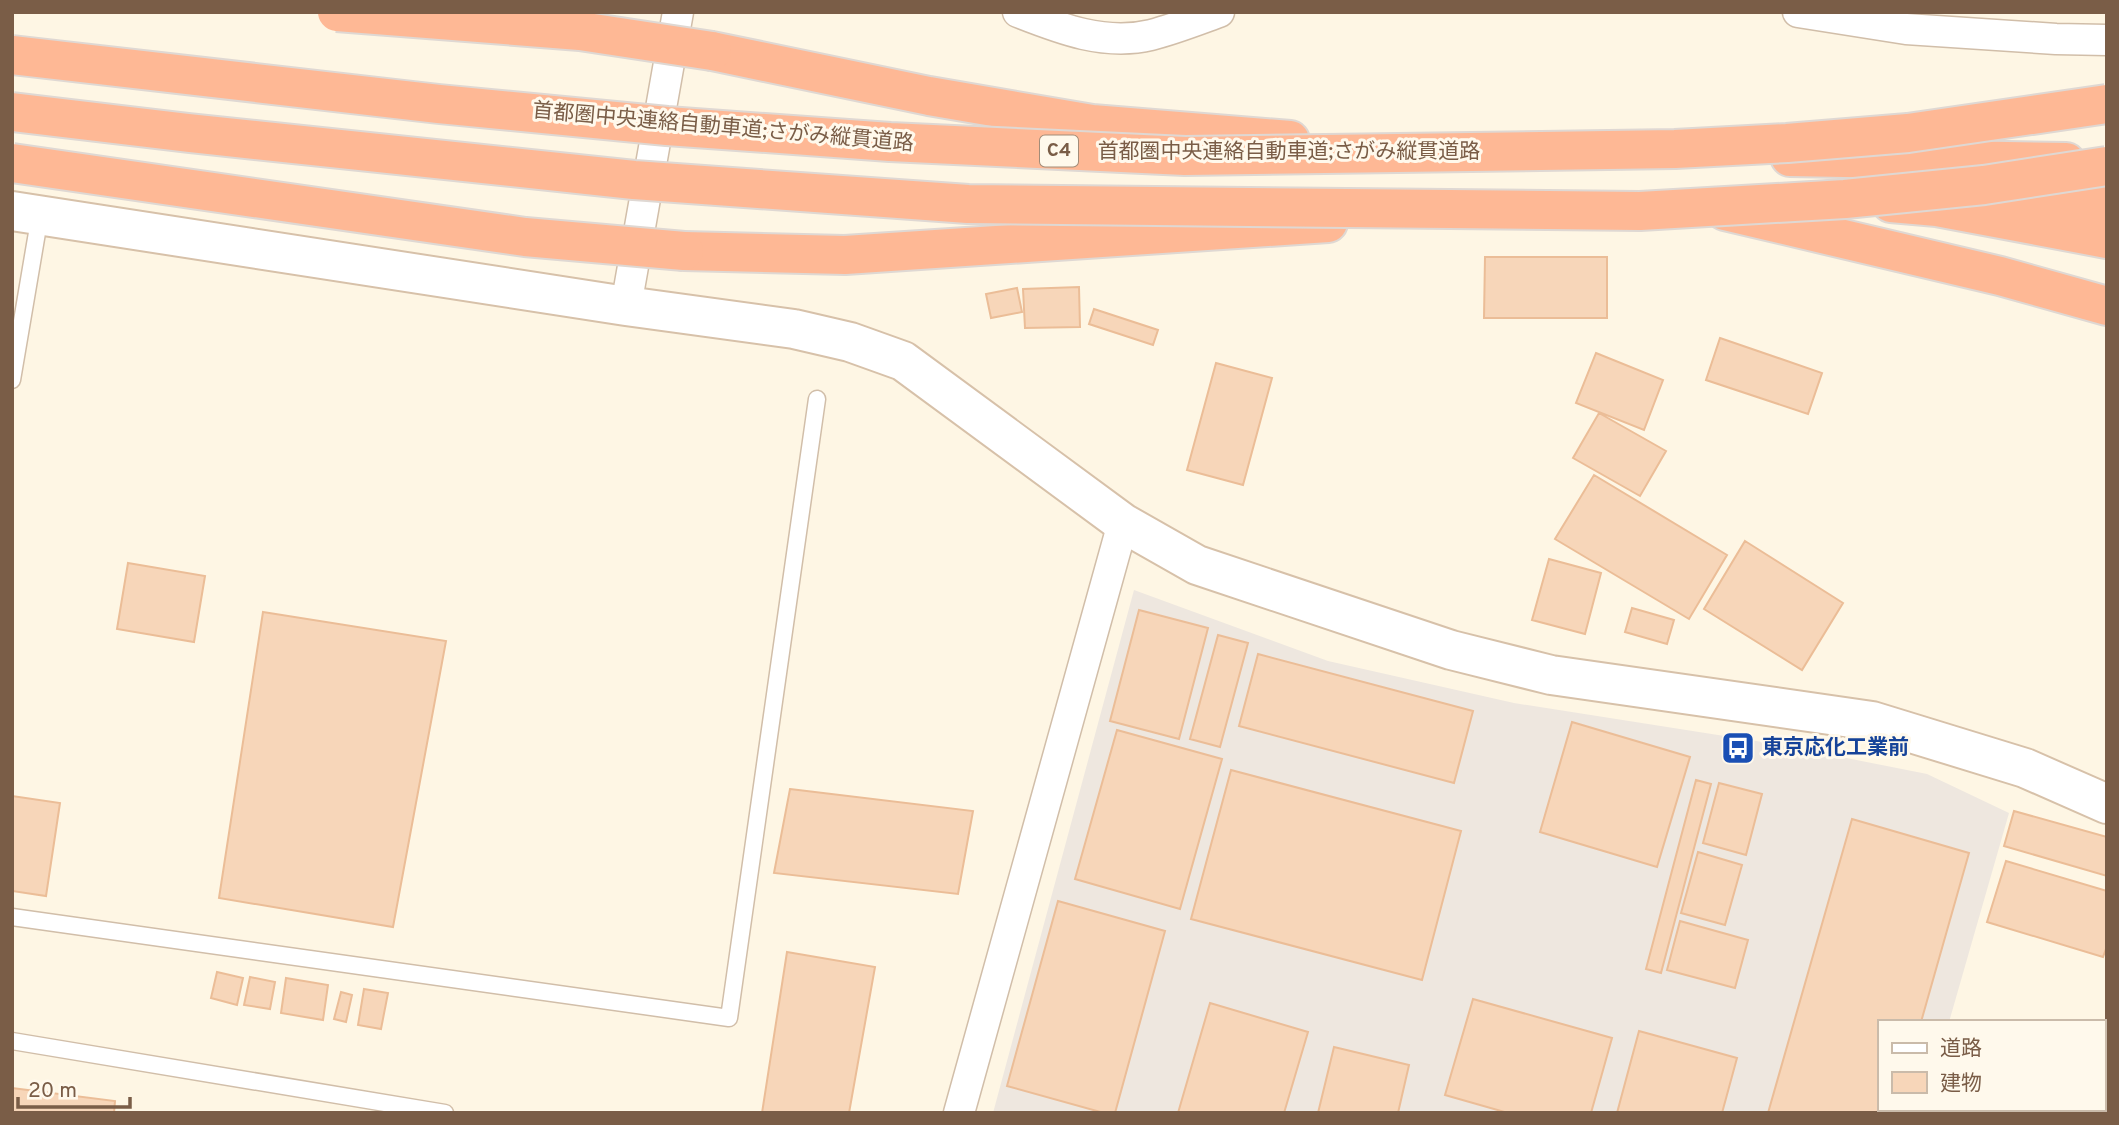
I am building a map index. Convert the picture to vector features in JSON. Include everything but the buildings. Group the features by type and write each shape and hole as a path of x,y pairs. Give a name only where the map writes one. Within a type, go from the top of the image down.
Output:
{"highway":[{"path":"337,12 580,31 712,51 929,96 1092,124 1473,155 1892,158 2107,164"},
{"name":"首都圏中央連絡自動車道;さがみ縦貫道路","path":"12,55 439,104 667,126 890,142 1173,156 1675,149 1787,143 1908,133 2107,104"},
{"path":"12,112 634,180 968,204 1640,211 1845,199 1984,185 2107,164"},
{"path":"1892,158 2107,205"},
{"path":"12,163 525,237 684,251 845,255 1461,213 1714,208 1838,198 1937,207 2107,239"},
{"path":"1714,208 2000,276 2107,306"}],"street":[{"path":"626,306 678,12"},
{"path":"1018,12 1070,32 1109,39 1150,35 1219,12"},
{"path":"1798,12 1906,29 2107,40"},
{"path":"26,213 626,306 794,329 850,342 903,361 1122,523 1198,565 1451,650 1551,675 1872,721 2025,768 2107,804"},
{"path":"959,1113 1122,523"}],"lane":[{"path":"12,380 26,213"},
{"path":"12,917 729,1018 817,399"},
{"path":"12,1041 445,1113"}],"shaded area":[{"path":"1134,590 1328,661 1514,703 1781,745 1927,774 2009,813 1950,1020 1878,1020 1878,1111 1923,1113 993,1113"}],"place":[{"name":"東京応化工業前","path":"1738,748"}]}
